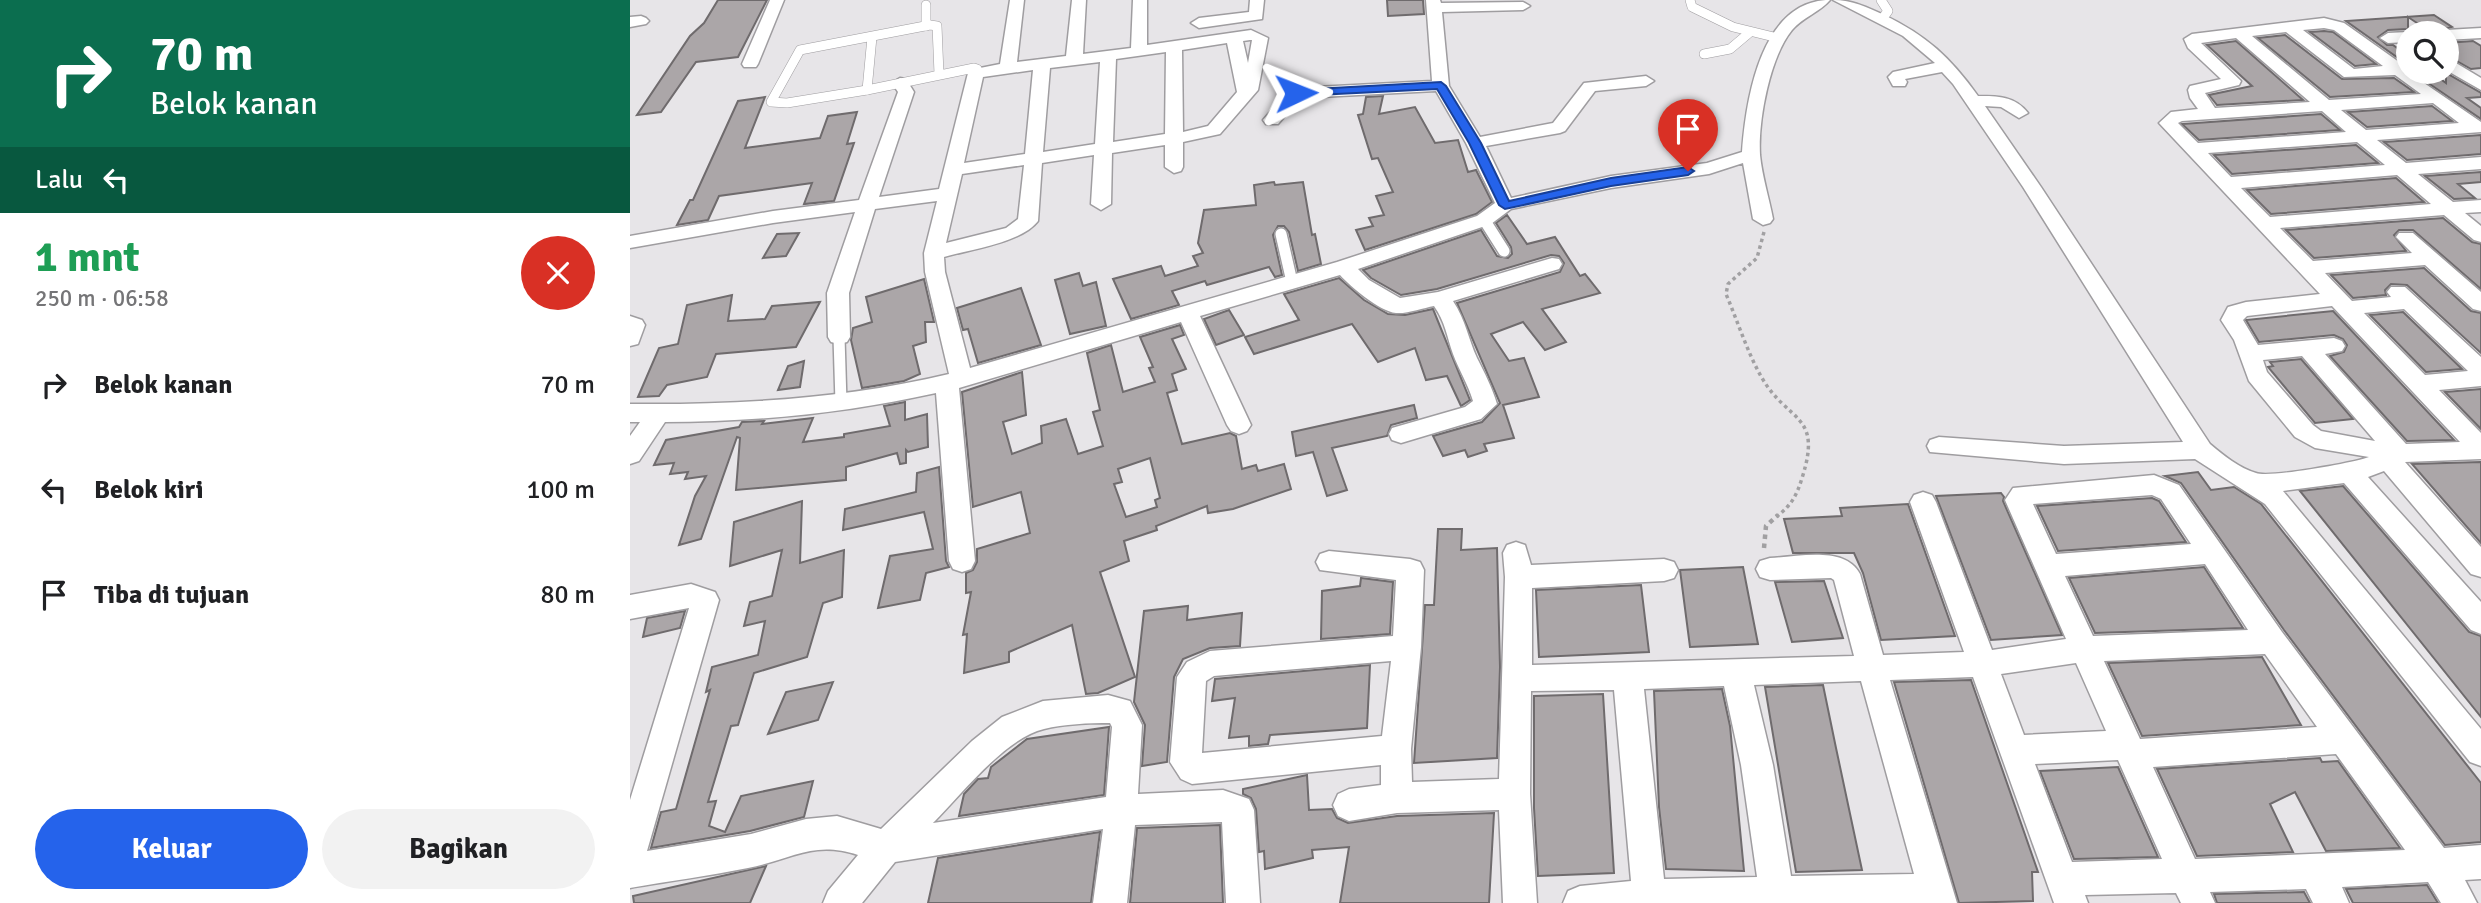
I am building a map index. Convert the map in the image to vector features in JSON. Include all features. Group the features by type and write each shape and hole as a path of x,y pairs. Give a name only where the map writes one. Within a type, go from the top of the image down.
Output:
{"street":[{"path":"750,64 777,0"},
{"path":"1008,68 1017,0"},
{"path":"1074,61 1079,0"},
{"path":"1139,51 1140,0"},
{"path":"1204,41 1199,17 1256,17 1259,15 1257,0"},
{"path":"1763,219 1751,155 1751,135 1765,70 1778,38 1788,25 1823,0"},
{"path":"1840,0 1882,9 1947,66 2047,210 2201,450 2225,470 2258,484 2274,497 2481,752"},
{"path":"1505,205 1475,143 1441,86 1433,4 1523,6"},
{"path":"2211,114 2198,99 2196,90 2233,81 2191,40 2318,23 2336,24 2396,68"},
{"path":"2290,28 2350,74 2396,71"},
{"path":"2459,34 2481,33"},
{"path":"953,170 1214,130 1252,86 1260,38 1255,35 1234,37 976,73 946,194 934,253 954,381 962,561"},
{"path":"2241,35 2481,236"},
{"path":"1234,37 1246,93"},
{"path":"2388,38 2396,38"},
{"path":"1174,46 1174,167"},
{"path":"1101,204 1108,56"},
{"path":"934,253 1013,232 1028,221 1042,64"},
{"path":"2459,64 2481,65"},
{"path":"1899,82 1896,77 1899,75 1947,66"},
{"path":"2459,70 2481,85"},
{"path":"1475,143 1554,129 1559,127 1590,87 1646,81"},
{"path":"839,337 838,293 906,92 900,83"},
{"path":"2418,84 2478,127"},
{"path":"1272,120 1294,94 1441,86"},
{"path":"1308,114 1320,92"},
{"path":"2438,98 2177,116 2168,121 2342,303 2477,453"},
{"path":"1972,101 2008,103 2019,113"},
{"path":"2195,149 2478,127"},
{"path":"630,413 787,409 886,398 954,381 1344,267 1484,220 1505,205 1611,182 1709,168 1751,155"},
{"path":"2228,183 2481,163"},
{"path":"630,242 773,217 946,194"},
{"path":"2266,223 2481,206"},
{"path":"2406,237 2481,304"},
{"path":"2308,268 2429,258"},
{"path":"1344,267 1362,285 1392,305 1406,305 1440,298 1552,264"},
{"path":"2395,457 2377,450 2322,440 2304,431 2258,375 2250,353 2232,320 2236,312 2403,297 2481,370"},
{"path":"1401,434 1473,413 1485,404 1479,382 1465,356 1454,318 1440,298"},
{"path":"1188,314 1240,425"},
{"path":"630,323 634,325 634,330 630,339"},
{"path":"2250,353 2334,346"},
{"path":"2308,349 2481,566"},
{"path":"2417,384 2481,378"},
{"path":"630,455 658,413"},
{"path":"1939,446 2064,455 2201,450"},
{"path":"2258,484 2350,473 2395,457 2477,453"},
{"path":"2350,473 2481,622"},
{"path":"2192,890 2018,500 2022,495 2154,485 2170,492 2272,641 2437,866 2460,903"},
{"path":"1923,502 2067,891 2192,890 2315,872 2481,862"},
{"path":"2049,566 2213,553"},
{"path":"1329,562 1410,570 1396,749 1397,798"},
{"path":"1520,903 1514,794 1518,565 1664,570"},
{"path":"1580,903 1776,891 1939,896 1901,775 1873,666 1843,570 1770,569"},
{"path":"630,607 691,596 705,600 630,855"},
{"path":"1516,678 1628,677 1982,664 2084,649 2272,641"},
{"path":"1396,749 1192,769 1186,762 1192,677 1203,667 1406,647"},
{"path":"1736,673 1757,765 1776,891"},
{"path":"1628,677 1650,899"},
{"path":"840,903 886,847 1002,735 1027,720 1043,715 1108,709 1119,711 1126,725 1121,810 1110,903"},
{"path":"2015,750 2128,749 2345,739"},
{"path":"1349,805 1397,798 1514,794"},
{"path":"630,871 751,851 806,835 837,832 886,847 1121,810 1223,806 1238,810 1243,903"},
{"path":"2315,872 2332,903"}],"lane":[{"path":"1690,0 1692,7 1703,15 1749,33 1778,38"},
{"path":"926,5 926,26"},
{"path":"939,74 937,26 926,26 800,50 771,102 787,103 867,90 974,68 977,69 976,73"},
{"path":"1704,54 1734,48 1749,33"},
{"path":"867,90 872,37"},
{"path":"1484,220 1504,251"},
{"path":"1281,234 1292,282"},
{"path":"839,337 841,403"}],"path":[{"path":"1763,219 1765,235 1756,261 1746,272 1728,284 1726,294 1767,387 1804,425 1810,438 1806,463 1790,506 1767,523 1763,536 1763,563 1770,569"}],"building":[{"path":"718,0 767,0 738,57 696,62 661,112 637,115 690,36 704,23"},
{"path":"1387,0 1423,0 1424,14 1388,16"},
{"path":"2434,15 2443,21 2414,21 2408,17 2408,21 2396,21 2396,30 2388,30 2378,37 2387,45 2396,47 2396,56 2346,21"},
{"path":"2310,32 2333,32 2376,64 2355,66"},
{"path":"2285,35 2342,79 2394,78 2396,84 2403,84 2414,92 2330,97 2258,38"},
{"path":"2236,41 2303,100 2217,105 2209,95 2252,86 2207,45"},
{"path":"2473,41 2481,46 2481,68 2471,69 2459,62 2459,42"},
{"path":"2459,80 2481,93 2481,97 2467,98 2481,108 2481,119 2430,84 2459,84"},
{"path":"1383,96 1379,114 1415,107 1435,143 1458,140 1468,172 1476,170 1492,202 1476,214 1365,250 1356,230 1373,226 1369,218 1384,215 1376,196 1393,192 1378,158 1372,159 1358,115 1363,114 1366,97"},
{"path":"765,97 745,148 820,138 828,116 857,112 847,144 854,143 834,201 804,204 812,183 719,196 708,220 677,225 690,200 693,200 738,101"},
{"path":"2432,106 2452,121 2367,127 2348,112"},
{"path":"2321,114 2340,130 2199,140 2182,124"},
{"path":"2481,135 2481,154 2407,160 2384,142"},
{"path":"2356,145 2378,163 2232,174 2214,155"},
{"path":"2481,172 2481,182 2458,184 2475,198 2454,199 2425,176"},
{"path":"2396,178 2424,202 2271,214 2247,190"},
{"path":"1274,182 1275,185 1303,182 1312,235 1315,234 1321,264 1298,271 1289,232 1284,226 1278,226 1273,235 1282,275 1275,277 1269,267 1207,285 1205,281 1172,291 1179,305 1131,319 1113,279 1161,266 1165,276 1198,266 1193,256 1203,253 1198,243 1204,210 1256,205 1254,185"},
{"path":"1507,215 1527,244 1555,237 1580,276 1585,274 1600,293 1542,309 1566,342 1545,350 1523,322 1491,334 1509,361 1524,358 1539,397 1503,405 1514,438 1484,444 1487,451 1468,457 1465,450 1443,456 1433,436 1482,422 1500,403 1457,303 1560,272 1564,263 1559,256 1551,255 1437,289 1401,295 1371,278 1363,270 1481,230 1497,256 1508,258 1512,254 1511,247 1496,223"},
{"path":"2443,218 2472,242 2481,244 2481,289 2413,230 2399,230 2394,235 2406,251 2314,258 2286,230"},
{"path":"799,233 786,256 763,258 777,234"},
{"path":"2424,268 2471,311 2481,313 2481,353 2407,285 2391,284 2385,290 2386,295 2353,298 2331,275"},
{"path":"1079,273 1083,286 1096,282 1106,326 1070,334 1055,280"},
{"path":"1339,278 1364,300 1388,314 1405,315 1433,309 1470,400 1461,406 1447,376 1426,380 1415,348 1378,362 1352,324 1254,354 1245,337 1299,320 1284,294"},
{"path":"924,279 934,322 925,322 926,342 913,346 920,374 904,381 862,388 851,340 853,328 872,322 866,297"},
{"path":"1021,288 1041,345 978,363 968,329 963,330 957,308"},
{"path":"732,295 728,321 765,319 772,306 820,302 796,347 716,354 707,377 667,385 659,396 638,397 659,348 678,344 687,305"},
{"path":"1229,310 1244,335 1216,345 1204,319"},
{"path":"2333,311 2454,440 2407,441 2330,356 2344,352 2347,345 2343,339 2334,335 2259,342 2246,320"},
{"path":"2403,312 2462,369 2426,372 2370,315"},
{"path":"1180,325 1184,335 1172,339 1186,369 1172,374 1177,390 1167,393 1182,444 1230,433 1236,436 1242,469 1256,465 1258,471 1284,464 1291,489 1233,509 1208,513 1207,506 1156,526 1157,530 1124,541 1129,561 1100,572 1135,677 1098,693 1086,694 1072,625 1009,652 1009,662 964,673 967,634 963,635 971,592 966,593 966,573 973,570 977,562 977,549 1030,533 1021,492 973,507 962,392 1022,372 1026,415 1003,422 1012,454 1042,443 1041,426 1066,419 1078,454 1103,446 1093,412 1100,410 1087,353 1111,345 1123,392 1155,382 1149,368 1153,367 1140,337","holes":["1150,458 1160,498 1155,500 1157,507 1126,517 1114,484 1122,482 1118,469"]},
{"path":"2301,359 2353,419 2315,423 2268,367 2273,366 2270,362"},
{"path":"804,361 800,387 778,390 788,366"},
{"path":"2481,389 2481,429 2445,392"},
{"path":"905,402 905,420 927,414 928,447 908,452 906,450 906,463 900,464 897,453 846,467 846,480 736,490 740,438 737,437 701,539 679,545 695,496 706,476 685,479 688,472 670,474 674,463 654,465 666,440 739,427 742,422 764,421 762,424 813,418 803,442 844,437 844,434 890,426 884,406"},
{"path":"1414,405 1417,418 1391,425 1387,436 1332,448 1347,490 1327,496 1313,452 1296,456 1292,432"},
{"path":"2481,462 2481,543 2412,464"},
{"path":"939,467 946,561 949,567 926,573 920,600 878,608 890,556 933,549 924,512 843,530 845,509 916,492 917,473"},
{"path":"2198,472 2211,490 2234,487 2261,504 2481,783 2481,842 2445,845 2284,630 2181,483 2165,476"},
{"path":"2343,486 2469,632 2481,636 2481,717 2300,491"},
{"path":"2001,493 2062,635 1991,640 1936,496"},
{"path":"2152,498 2159,501 2186,542 2058,551 2037,506"},
{"path":"802,501 800,563 844,550 842,597 823,603 807,657 754,673 738,725 731,726 708,802 716,801 709,826 725,832 741,796 813,781 804,817 750,831 651,848 661,812 676,809 710,690 706,692 712,667 758,655 765,621 744,626 750,602 772,596 782,550 730,566 734,522"},
{"path":"1908,504 1955,636 1881,640 1863,573 1854,553 1793,553 1784,519 1842,516 1840,508"},
{"path":"1438,529 1462,529 1461,550 1497,548 1500,667 1497,758 1414,763 1425,605 1434,605"},
{"path":"1743,567 1758,644 1690,647 1680,570"},
{"path":"2204,567 2243,628 2095,633 2069,578"},
{"path":"1361,578 1393,582 1390,634 1321,639 1322,591 1360,586"},
{"path":"1824,581 1843,638 1792,642 1775,582"},
{"path":"1641,585 1649,652 1539,657 1536,590"},
{"path":"1188,606 1187,620 1242,613 1240,646 1210,648 1183,659 1174,677 1167,762 1142,766 1145,725 1134,702 1144,611"},
{"path":"685,611 680,628 643,637 647,618"},
{"path":"2262,657 2301,725 2142,736 2108,663"},
{"path":"1370,665 1367,728 1270,735 1268,744 1249,746 1249,736 1229,738 1235,698 1212,701 1215,679"},
{"path":"1971,680 2038,872 2032,872 2033,901 1959,903 1894,682"},
{"path":"833,682 818,720 768,734 786,692"},
{"path":"1823,685 1862,870 1796,872 1765,687"},
{"path":"1722,689 1730,726 1744,871 1666,869 1659,807 1654,691"},
{"path":"1603,694 1614,873 1538,876 1534,808 1534,696"},
{"path":"1109,727 1104,795 959,816 964,794 978,779 988,778 991,767 1027,739"},
{"path":"2320,758 2322,762 2338,761 2400,848 2326,851 2295,792 2270,804 2293,852 2197,856 2157,769"},
{"path":"2118,767 2158,857 2074,859 2040,771"},
{"path":"1307,775 1309,810 1332,809 1337,818 1348,823 1397,816 1494,813 1489,903 1340,903 1349,847 1312,850 1313,858 1265,869 1264,851 1259,852 1256,809 1251,798 1243,794 1243,789"},
{"path":"1220,825 1223,903 1130,903 1137,828"},
{"path":"1100,832 1091,903 928,903 938,858"},
{"path":"766,866 750,903 634,903 633,896"},
{"path":"2427,885 2438,903 2353,903 2346,889"},
{"path":"2304,892 2310,903 2217,903 2214,894"}],"route":[{"path":"1296,93 1441,86 1475,143 1505,205 1611,182 1688,171"}]}
